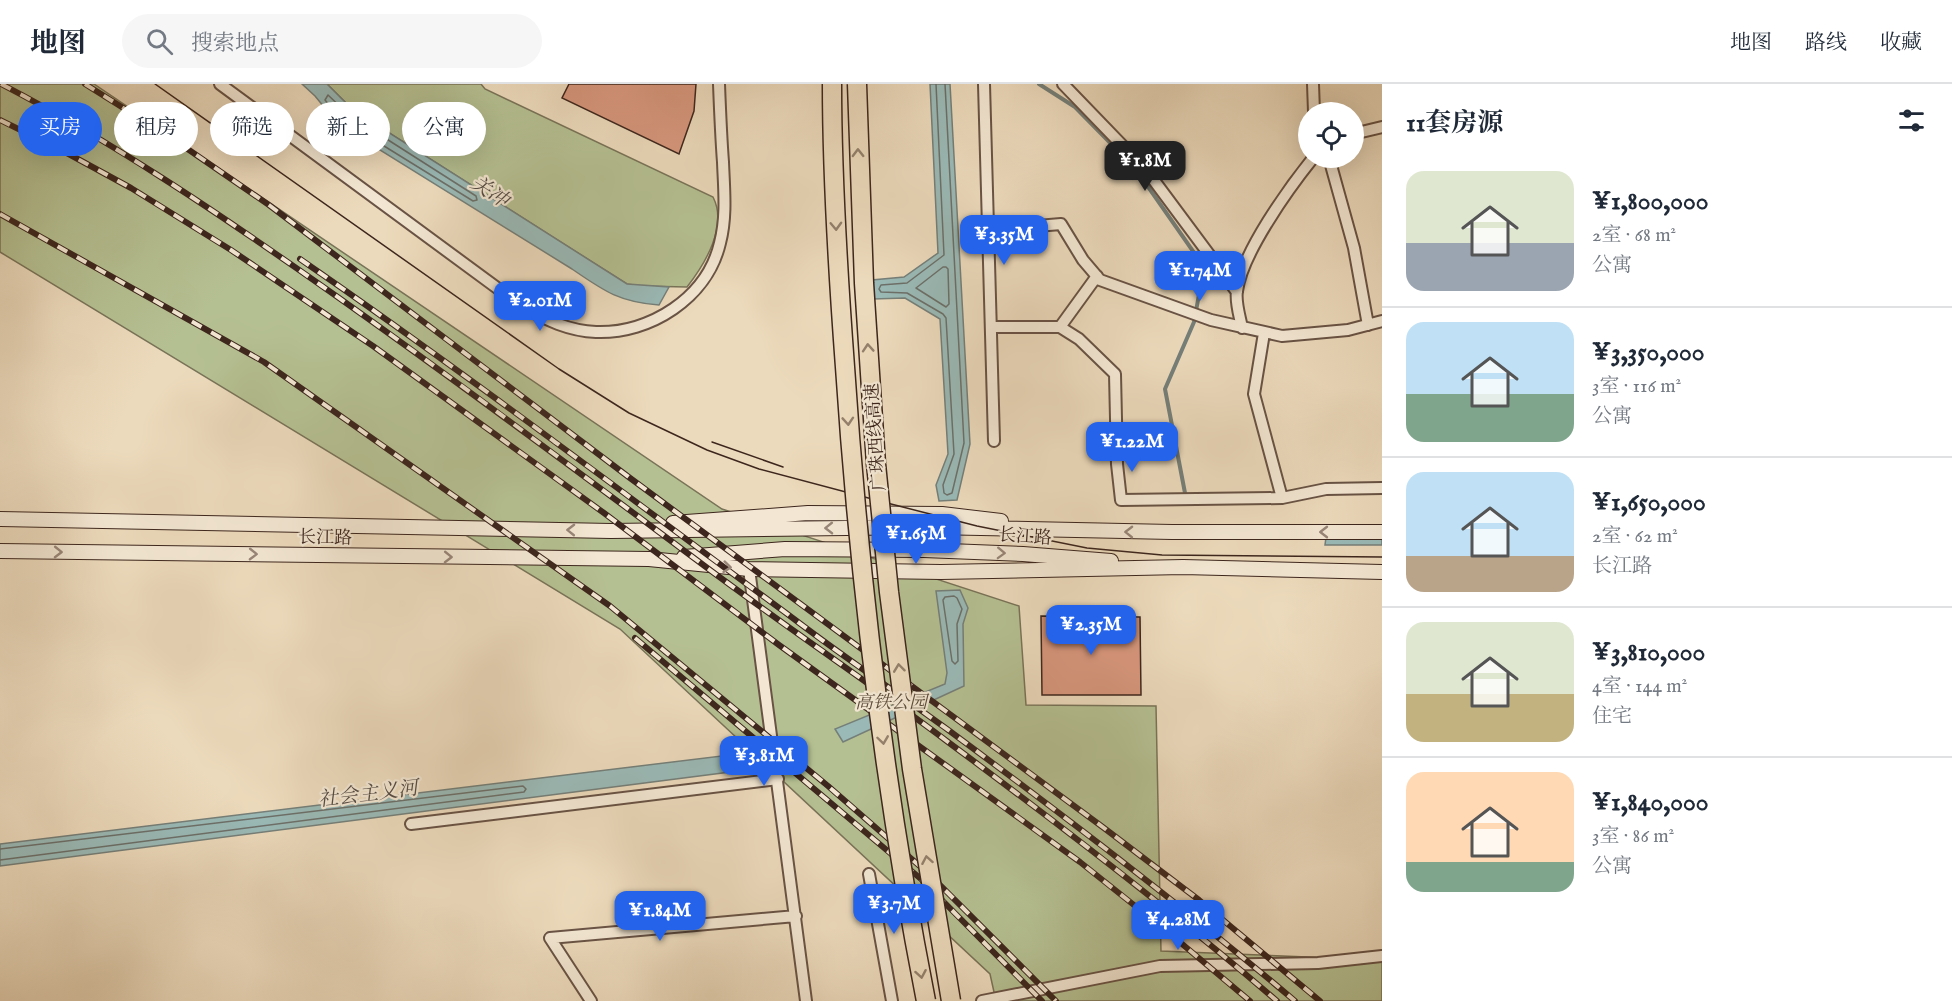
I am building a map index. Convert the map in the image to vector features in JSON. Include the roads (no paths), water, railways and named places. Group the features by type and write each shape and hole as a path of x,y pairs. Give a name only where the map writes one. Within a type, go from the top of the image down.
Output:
{"highway":[{"name":"广珠西线高速","path":"832,84 839,289 852,471 866,611 888,771 926,1001"},
{"name":"广珠西线高速","path":"857,84 864,283 876,464 885,557 912,770 951,1001"}],"main road":[{"name":"长江路","path":"0,519 611,531 932,527 1172,532 1382,532"},
{"name":"长江路","path":"0,551 649,559 785,549 924,550 1023,554 1183,567"},
{"name":"长江路","path":"649,559 749,569 941,572 1183,567 1382,572"}],"street":[{"path":"220,84 523,307 557,324 594,332 630,328 650,322 668,312 686,299 699,285 711,266 720,246 725,208 719,84"},
{"path":"1063,84 1147,171 1237,292"},
{"path":"1313,84 1314,102"},
{"path":"984,89 994,441"},
{"path":"1364,131 1382,127"},
{"path":"1242,328 1237,292 1246,260 1294,181 1305,168"},
{"path":"1332,168 1354,248 1368,325"},
{"path":"988,230 1061,224 1083,260 1100,280 1181,310 1242,328 1264,333 1292,335 1348,330 1382,321"},
{"path":"1060,327 1097,276"},
{"path":"991,327 1060,327 1079,339 1115,374 1117,464 1121,501 1282,498 1326,489 1382,488"},
{"path":"1264,333 1254,394 1282,498"},
{"path":"749,569 807,1001"},
{"path":"411,824 778,779"},
{"path":"869,874 892,1001"},
{"path":"591,1001 550,938 796,916"},
{"path":"982,1001 1160,966 1318,963 1382,956"}],"water":[{"path":"302,84 327,84 345,102 320,102"},
{"path":"930,84 950,84 970,444 957,500 939,501 936,485 948,454 940,319 905,298 873,299 872,280 904,277 938,253"},
{"path":"390,133 402,141 402,156 425,156 627,284 669,287 659,305 633,301 612,294 390,156"},
{"path":"1382,536 1382,545 1325,545 1326,537"},
{"path":"960,590 968,608 963,624 964,686 843,742 835,729 945,684 947,673 936,591"},
{"path":"738,754 741,767 738,771 0,866 0,844"}],"waterway":[{"path":"1039,84 1075,107 1135,168 1204,267 1194,322 1165,389 1185,493"}],"tram line":[{"path":"155,84 559,369 629,413 707,450 759,469 891,504 977,526 1087,548 1162,555 1382,557"},
{"path":"712,442 783,467"}],"railway":[{"path":"1,84 43,106 164,179 417,353 1032,805 1156,901 1277,1001"},
{"path":"85,84 176,141 269,205 630,478 1104,828 1199,900 1320,1001"},
{"path":"0,120 131,188 231,250 373,346 604,513 779,645 1080,862 1250,1001"},
{"path":"0,214 264,362 610,606 828,786 930,875 1056,1001"},
{"path":"300,259 487,392 833,648 951,732 1125,864 1295,1001"},
{"path":"635,638 921,879 1042,1001"}],"water label":[{"name":"关冲","path":"490,191"},
{"name":"社会主义河","path":"368,793"}],"park label":[{"name":"高铁公园","path":"891,702"}]}
